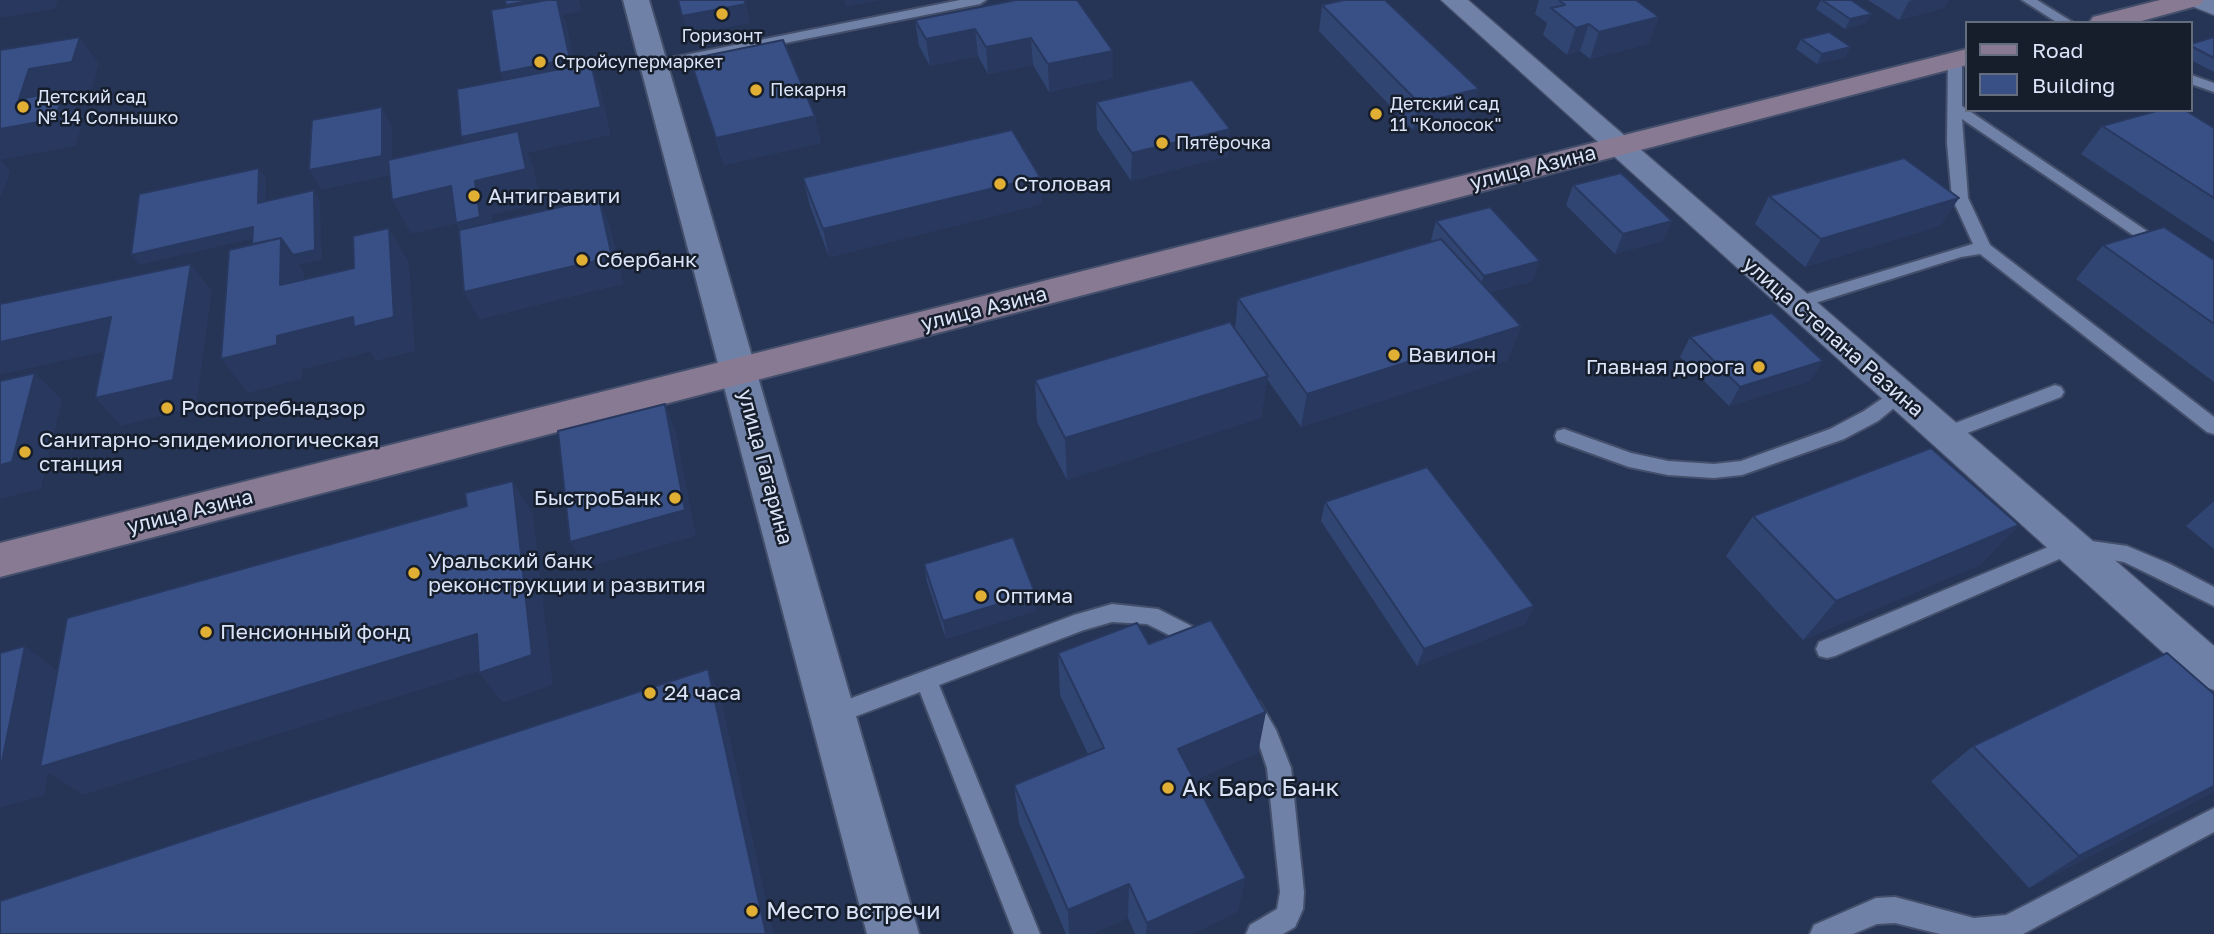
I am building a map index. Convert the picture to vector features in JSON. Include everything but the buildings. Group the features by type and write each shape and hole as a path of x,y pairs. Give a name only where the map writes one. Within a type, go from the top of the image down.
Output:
{"main road":[{"path":"2110,21 2191,0"},
{"name":"улица Азина","path":"0,560 1961,59"}],"street":[{"name":"улица Гагарина","path":"636,0 893,934"},
{"name":"улица Степана Разина","path":"1453,0 2214,672"},
{"path":"2198,0 2214,8"}],"lane":[{"path":"655,65 980,0"},
{"path":"2028,0 2065,21"},
{"path":"1961,59 1954,107 1959,198 1983,248 2214,427"},
{"path":"2193,80 2214,88"},
{"path":"1954,107 2181,260"},
{"path":"1796,303 1959,251 1983,248"},
{"path":"1944,435 2055,392"},
{"path":"1564,436 1629,460 1668,468 1714,471 1742,468 1849,428 1871,416 1899,394"},
{"path":"1828,649 2070,545 2127,554 2214,597"},
{"path":"833,715 1112,613 1150,615 1208,646 1222,661"},
{"path":"926,680 1027,934"},
{"path":"1240,690 1268,737 1279,768 1292,892 1286,918 1259,934"},
{"path":"1822,934 1876,911 1895,910 1974,931 2008,928 2214,819"}],"place":[{"name":"Горизонт","path":"722,14"},
{"name":"Стройсупермаркет","path":"540,62"},
{"name":"Пекарня","path":"756,90"},
{"name":"Детский сад № 14 Солнышко","path":"23,107"},
{"name":"Детский сад 11 \"Колосок\"","path":"1376,114"},
{"name":"Пятёрочка","path":"1162,143"},
{"name":"Столовая","path":"1000,184"},
{"name":"Антигравити","path":"474,196"},
{"name":"Сбербанк","path":"582,260"},
{"name":"Вавилон","path":"1394,355"},
{"name":"Главная дорога","path":"1759,367"},
{"name":"Роспотребнадзор","path":"167,408"},
{"name":"Санитарно-эпидемиологическая станция","path":"25,452"},
{"name":"БыстроБанк","path":"675,498"},
{"name":"Уральский банк реконструкции и развития","path":"414,573"},
{"name":"Оптима","path":"981,596"},
{"name":"Пенсионный фонд","path":"206,632"},
{"name":"24 часа","path":"650,693"},
{"name":"Ак Барс Банк","path":"1168,788"},
{"name":"Место встречи","path":"752,911"}]}
